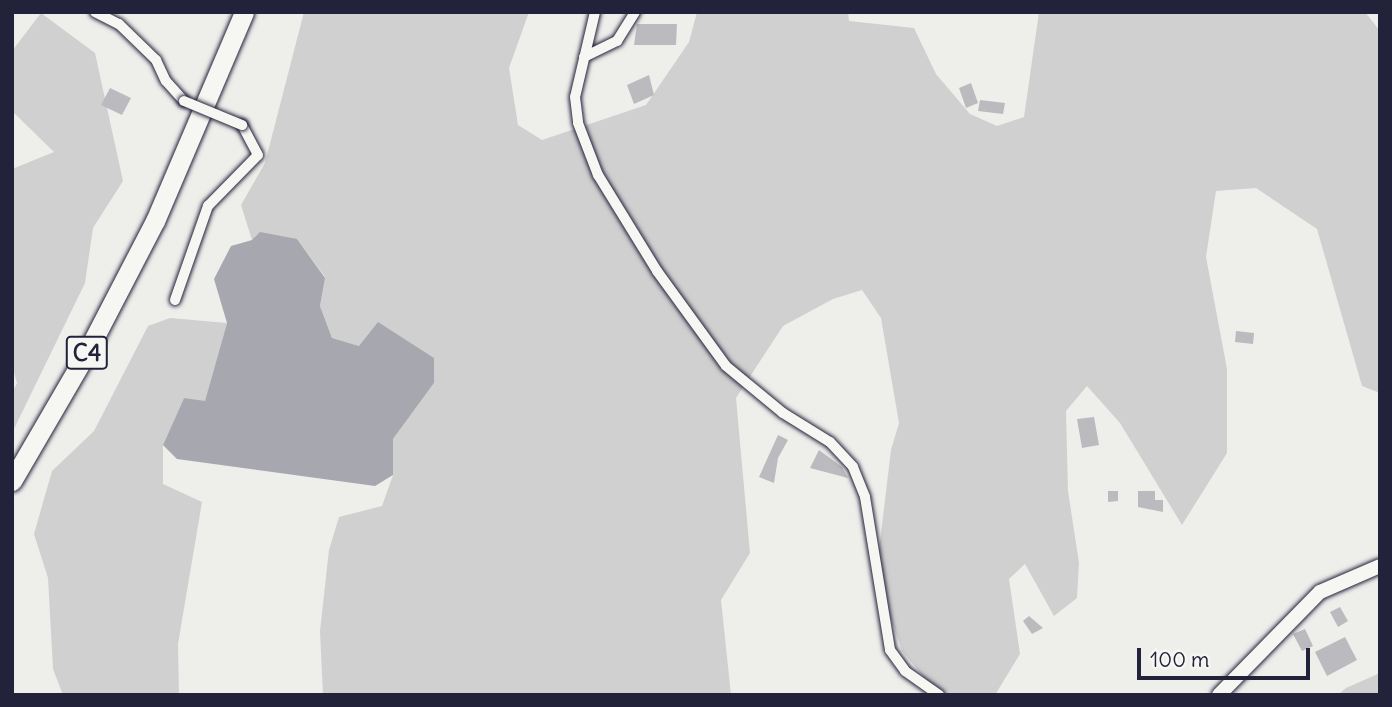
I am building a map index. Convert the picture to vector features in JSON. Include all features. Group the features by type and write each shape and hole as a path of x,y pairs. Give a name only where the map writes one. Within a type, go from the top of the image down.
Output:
{"highway":[{"name":"C4","path":"12,481 87,352 155,221 244,12"},
{"path":"155,221 190,170 257,12"}],"main road":[{"path":"1219,695 1320,592 1380,566"}],"street":[{"path":"95,12 119,24 137,42 184,101 242,125 258,155 208,206 175,300"},
{"path":"595,12 593,36 584,58 575,97 578,123 598,175 657,271 726,366 783,413 830,442 853,467 865,497 890,650 905,671 939,695"},
{"path":"584,58 617,41 635,12"}],"shaded area":[{"path":"304,12 529,12 509,68 518,125 542,140 646,105 689,42 697,12 848,12 849,21 914,28 936,74 970,114 997,126 1024,117 1039,12 1365,12 1380,31 1380,393 1362,386 1317,229 1256,188 1216,191 1206,257 1227,369 1227,453 1182,525 1120,423 1087,386 1066,411 1068,491 1079,563 1077,598 1054,616 1025,564 1009,579 1020,654 995,695 938,694 902,651 876,575 891,450 899,423 881,318 862,290 833,299 783,326 736,398 750,553 721,600 731,695 323,695 320,631 329,550 339,517 382,506 393,475 393,439 434,383 359,346 332,338 320,306 325,277 297,239 252,240 241,205 265,163"},
{"path":"41,13 95,53 123,181 93,228 85,283 12,433 12,393 17,383 12,366 12,169 54,152 12,111 12,51"},
{"path":"260,232 297,239 325,278 320,306 332,338 359,346 378,322 434,358 434,383 393,439 393,475 375,486 177,459 163,445 184,398 205,401 227,323 214,279 231,246 252,240"},
{"path":"170,318 227,323 205,402 184,398 163,445 163,484 202,502 178,644 179,695 63,695 53,669 48,578 34,534 52,471 94,431 148,326"},
{"path":"1380,673 1380,695 1338,695 1346,688"}],"building":[{"path":"637,24 677,24 676,45 634,45"},
{"path":"649,75 654,95 634,104 627,85"},
{"path":"971,83 978,103 966,108 959,88"},
{"path":"110,88 131,98 122,115 101,105"},
{"path":"980,100 1005,103 1003,114 978,111"},
{"path":"1236,331 1254,333 1253,344 1235,342"},
{"path":"1094,417 1099,445 1082,448 1077,419"},
{"path":"778,435 788,440 778,458 774,483 759,477"},
{"path":"819,450 842,467 848,478 810,468"},
{"path":"1108,491 1118,491 1118,501 1108,502"},
{"path":"1138,491 1155,491 1155,500 1163,500 1163,512 1138,507"},
{"path":"1340,607 1348,621 1338,627 1330,612"},
{"path":"1029,616 1043,628 1032,634 1023,621"},
{"path":"1305,629 1313,646 1302,651 1293,634"},
{"path":"1345,637 1357,660 1327,676 1315,652"}]}
